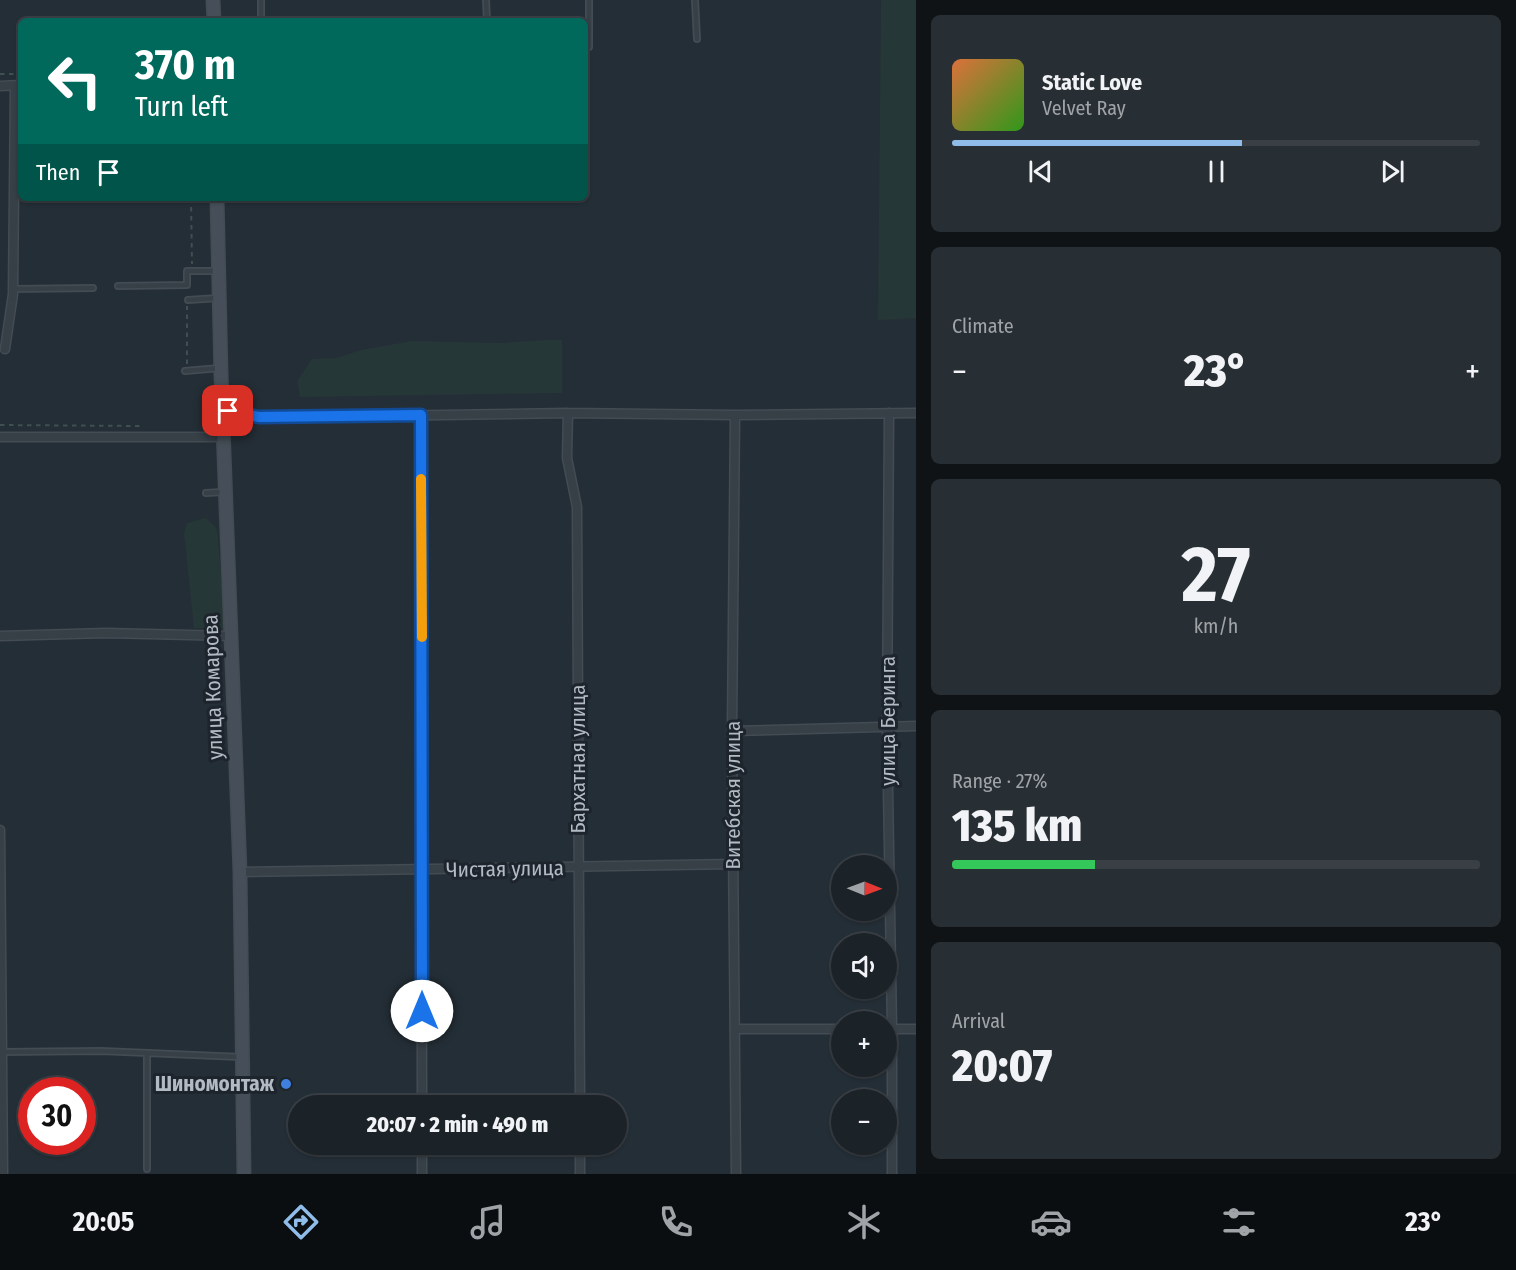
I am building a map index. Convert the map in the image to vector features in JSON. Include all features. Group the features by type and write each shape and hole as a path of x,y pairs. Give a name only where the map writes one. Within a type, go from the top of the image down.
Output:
{"street":[{"path":"213,0 214,18"},
{"path":"0,86 18,86 18,186 13,289 5,350"},
{"name":"улица Комарова","path":"217,201 220,368 240,872 244,1174"},
{"path":"222,409 259,417 568,413 735,415 916,413"},
{"name":"Бархатная улица","path":"568,413 567,458 577,507 580,1095"},
{"name":"улица Беринга","path":"889,413 887,728 889,1011"},
{"path":"421,415 422,1095"},
{"name":"Витебская улица","path":"735,415 732,731 737,1029 736,1174"},
{"path":"0,437 223,437"},
{"path":"0,636 106,633 231,636"},
{"path":"732,731 916,726"},
{"path":"0,830 3,1174"},
{"name":"Чистая улица","path":"240,872 422,871 734,864"},
{"path":"737,1029 831,1029"},
{"path":"897,1029 916,1029"},
{"name":"улица Беринга","path":"890,1077 892,1174"},
{"path":"422,1155 422,1174"},
{"path":"580,1155 580,1174"}],"lane":[{"path":"261,0 261,18"},
{"path":"486,0 487,18"},
{"path":"589,0 589,47"},
{"path":"695,0 697,39"},
{"path":"118,286 187,285 187,272 218,271"},
{"path":"13,289 93,288"},
{"path":"188,300 219,298"},
{"path":"186,370 220,368"},
{"path":"206,493 226,492"},
{"path":"1,1052 58,1050 243,1057"},
{"path":"147,1053 147,1169"}],"path":[{"path":"0,74 18,74"},
{"path":"191,201 193,272"},
{"path":"186,370 188,300"},
{"path":"0,425 143,426"}],"shaded area":[{"path":"881,0 916,0 916,318 878,320"},
{"path":"562,340 562,393 300,397 297,381 312,359 336,358 361,350 412,341 501,343"},
{"path":"206,518 217,529 226,629 194,628 184,533 187,523"}],"slow traffic":[{"path":"421,479 422,637"}],"place":[{"name":"Шиномонтаж","path":"286,1084"}],"route":[{"path":"228,411 259,417 421,415 422,1011"}]}
